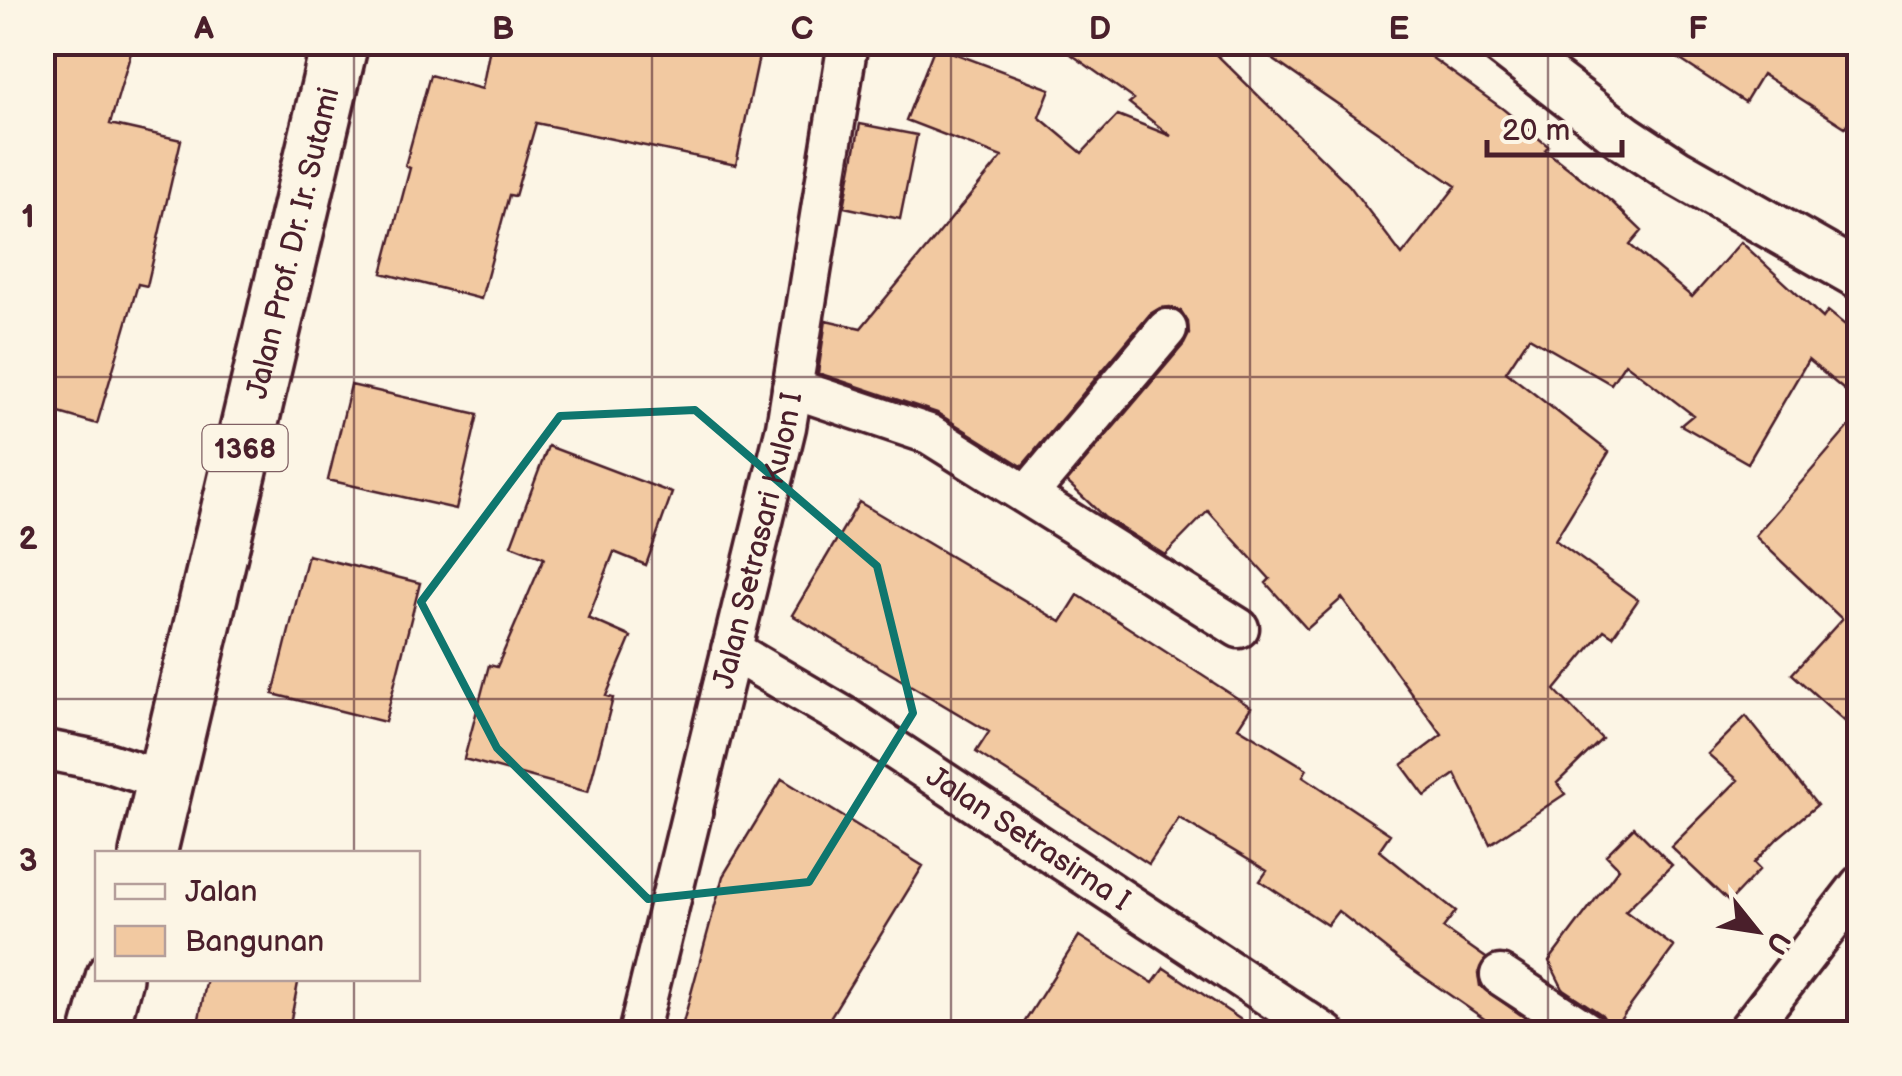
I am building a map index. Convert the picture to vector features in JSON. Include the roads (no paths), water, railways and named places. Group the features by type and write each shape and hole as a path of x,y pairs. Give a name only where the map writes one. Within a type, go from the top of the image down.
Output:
{"main road":[{"name":"Jalan Prof. Dr. Ir. Sutami","path":"149,851 340,42"},
{"path":"99,1034 113,981"}],"street":[{"name":"Jalan Setrasari Kulon I","path":"638,1034 786,427 848,42"},
{"path":"1501,42 1675,172 1860,276"},
{"path":"1028,494 1168,329"},
{"path":"792,388 929,434 1239,628"},
{"name":"Jalan Setrasirna I","path":"730,650 860,728 1326,1034"},
{"path":"42,748 106,762 167,782"},
{"path":"1745,1034 1854,903"},
{"path":"1500,974 1590,1034"}]}
